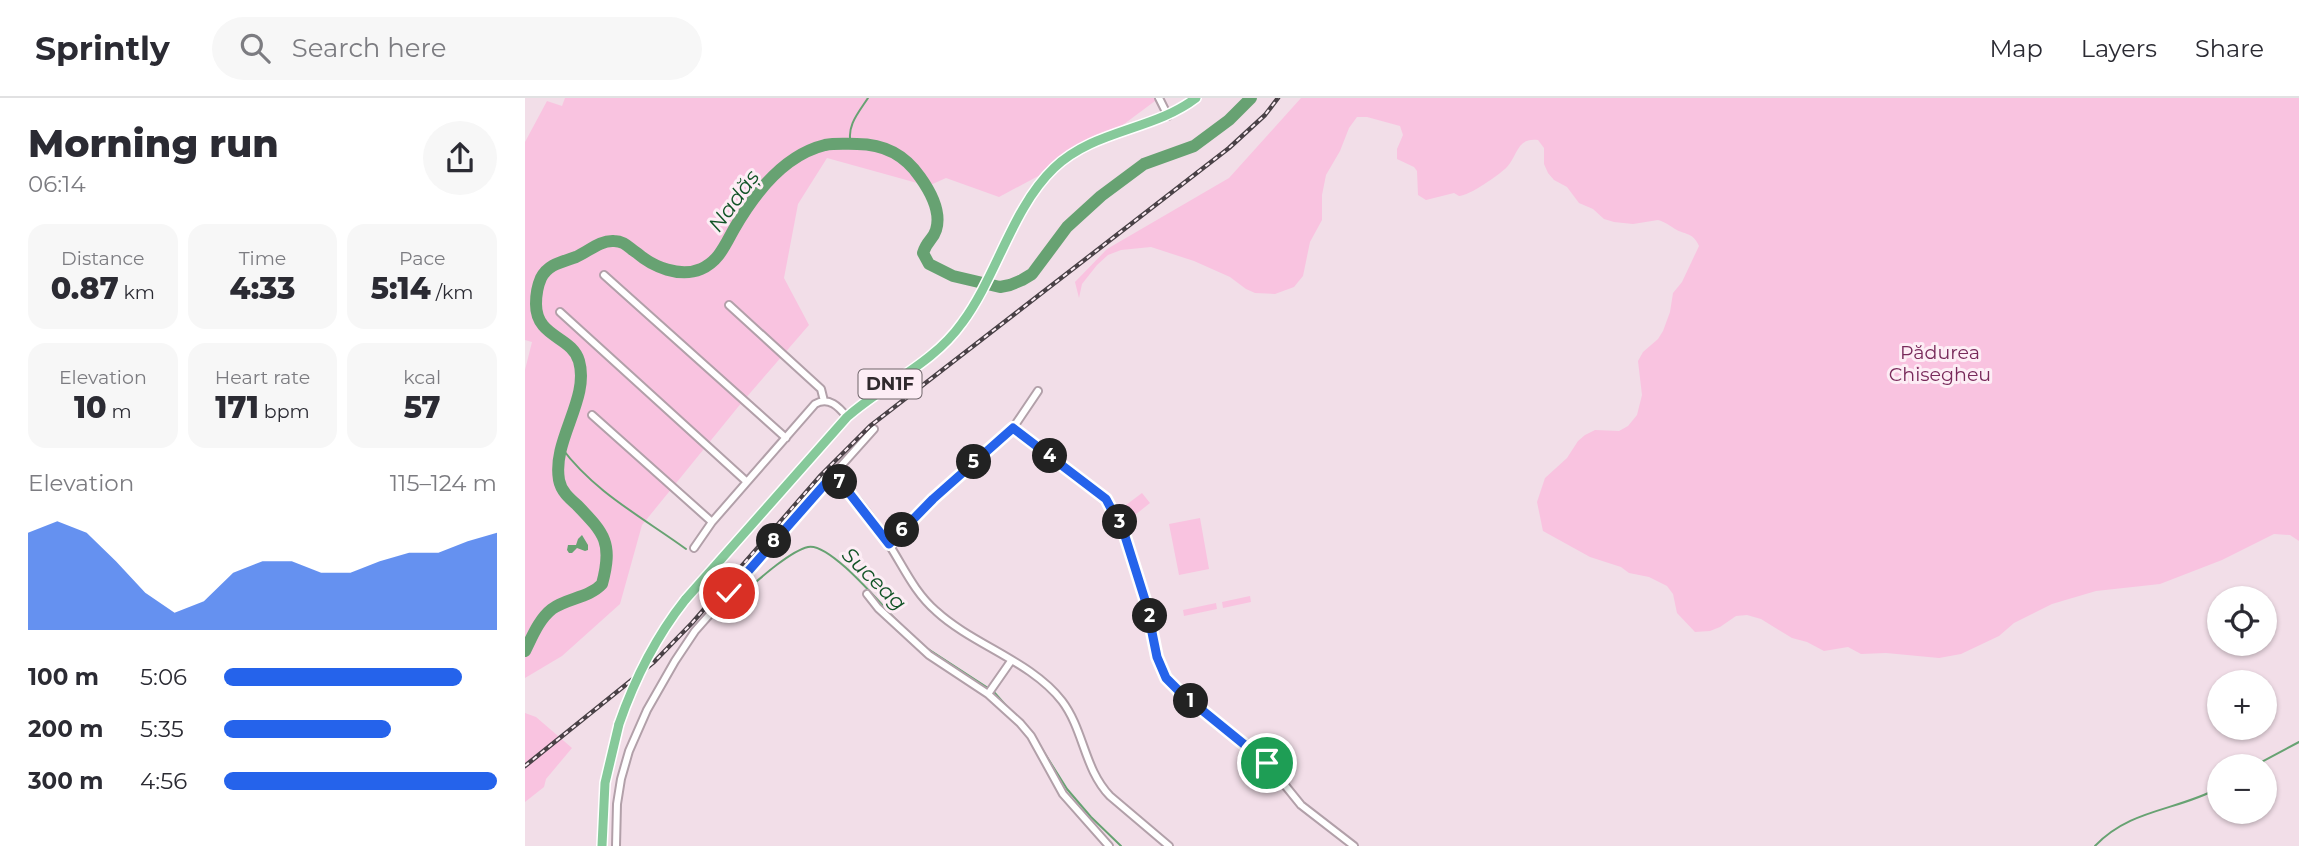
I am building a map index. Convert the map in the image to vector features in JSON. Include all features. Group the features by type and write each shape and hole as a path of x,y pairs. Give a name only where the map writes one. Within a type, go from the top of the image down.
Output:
{"main road":[{"name":"DN1F","path":"601,846 605,783 619,724 643,665 685,600 847,417 878,391 914,368 955,333 974,306 1031,197 1054,168 1073,152 1098,139 1168,116 1196,98"}],"street":[{"path":"1159,98 1168,116"},
{"path":"604,275 786,438"},
{"path":"729,305 821,389 824,401"},
{"path":"561,312 747,482"},
{"path":"889,544 933,499 1013,428 1038,391"},
{"path":"694,548 712,522 815,404 824,401 835,405 847,417"},
{"path":"592,415 712,522"},
{"path":"1013,428 1096,490 1109,504 1124,533 1146,603 1157,657 1166,678 1267,763 1301,805 1354,846"},
{"path":"616,846 616,815 621,779 640,724 688,641 874,429"},
{"path":"832,476 843,485 889,544 911,582 929,605 948,621 1045,683 1060,698 1075,723 1089,762 1102,786 1169,846"},
{"path":"867,594 878,608 929,655 990,691 1031,736 1063,794 1109,846"},
{"path":"990,691 1010,661"}],"green space":[{"path":"565,98 1159,98 1096,145 999,197 946,178 928,186 827,158 798,204 784,278 809,325 642,525 620,604 562,656 525,678 525,370 532,342 525,340 525,142 547,101 562,106"},
{"name":"Pădurea Chisegheu","path":"1301,98 2299,98 2299,541 2290,535 2274,534 2222,560 2160,584 2096,591 2052,604 2014,623 1999,636 1961,654 1939,658 1886,653 1861,654 1848,647 1824,651 1792,638 1761,619 1747,615 1736,616 1710,631 1695,632 1677,613 1673,594 1667,586 1590,557 1543,531 1537,502 1545,478 1567,458 1578,441 1595,430 1619,431 1628,426 1637,415 1642,395 1638,361 1663,331 1673,293 1682,282 1699,246 1691,236 1658,220 1633,224 1614,222 1604,219 1593,209 1579,203 1567,187 1548,173 1544,164 1544,148 1538,140 1522,144 1507,167 1476,189 1464,195 1454,193 1426,200 1418,195 1417,171 1397,159 1397,149 1403,135 1400,126 1357,117 1326,175 1322,195 1322,220 1310,242 1303,276 1294,287 1275,294 1255,293 1230,277 1194,261 1151,247 1121,250 1108,255 1082,284 1079,298 1075,282 1107,249 1229,178"},
{"path":"1142,493 1150,503 1130,519 1122,508"},
{"path":"1200,518 1209,569 1179,575 1169,524"},
{"path":"1250,596 1251,602 1223,608 1222,602"},
{"path":"1216,603 1217,609 1184,616 1183,610"},
{"path":"525,713 536,717 572,748 546,779 544,787 525,802"}],"shaded area":[{"path":"582,535 588,550 577,548 569,553 568,545 576,545"}],"waterway":[{"path":"851,144 852,125 868,98"},
{"name":"Nadăș","path":"525,651 547,613 602,584 607,558 600,532 566,494 559,480 561,450 576,405 581,375 575,353 542,324 538,315 538,288 547,270 609,241 624,243 651,263 667,270 684,272 701,269 717,257 751,203 783,167 796,157 825,145 857,144 876,146 893,152 914,169 928,189 937,216 935,233 923,253 929,264 953,276 1000,287 1010,285 1032,274 1067,227 1101,196 1144,164 1194,146 1229,120 1251,98"},
{"name":"Suceag","path":"561,447 603,491 686,549"},
{"name":"Suceag","path":"737,593 742,594 792,554 808,547 818,548 842,565 898,622"},
{"name":"Suceag","path":"925,647 988,688"},
{"name":"Suceag","path":"993,691 1010,710"},
{"name":"Suceag","path":"1037,741 1067,789 1121,846"},
{"path":"2276,754 2299,742"},
{"path":"2095,846 2109,834 2138,817 2207,794"}],"railway":[{"path":"525,766 654,662 692,623 821,475 870,426 1229,148 1265,115 1278,98"}],"route":[{"path":"729,593 832,476 843,485 889,544 933,499 1013,428 1106,499 1124,533 1150,617 1157,657 1166,678 1267,763"}]}
